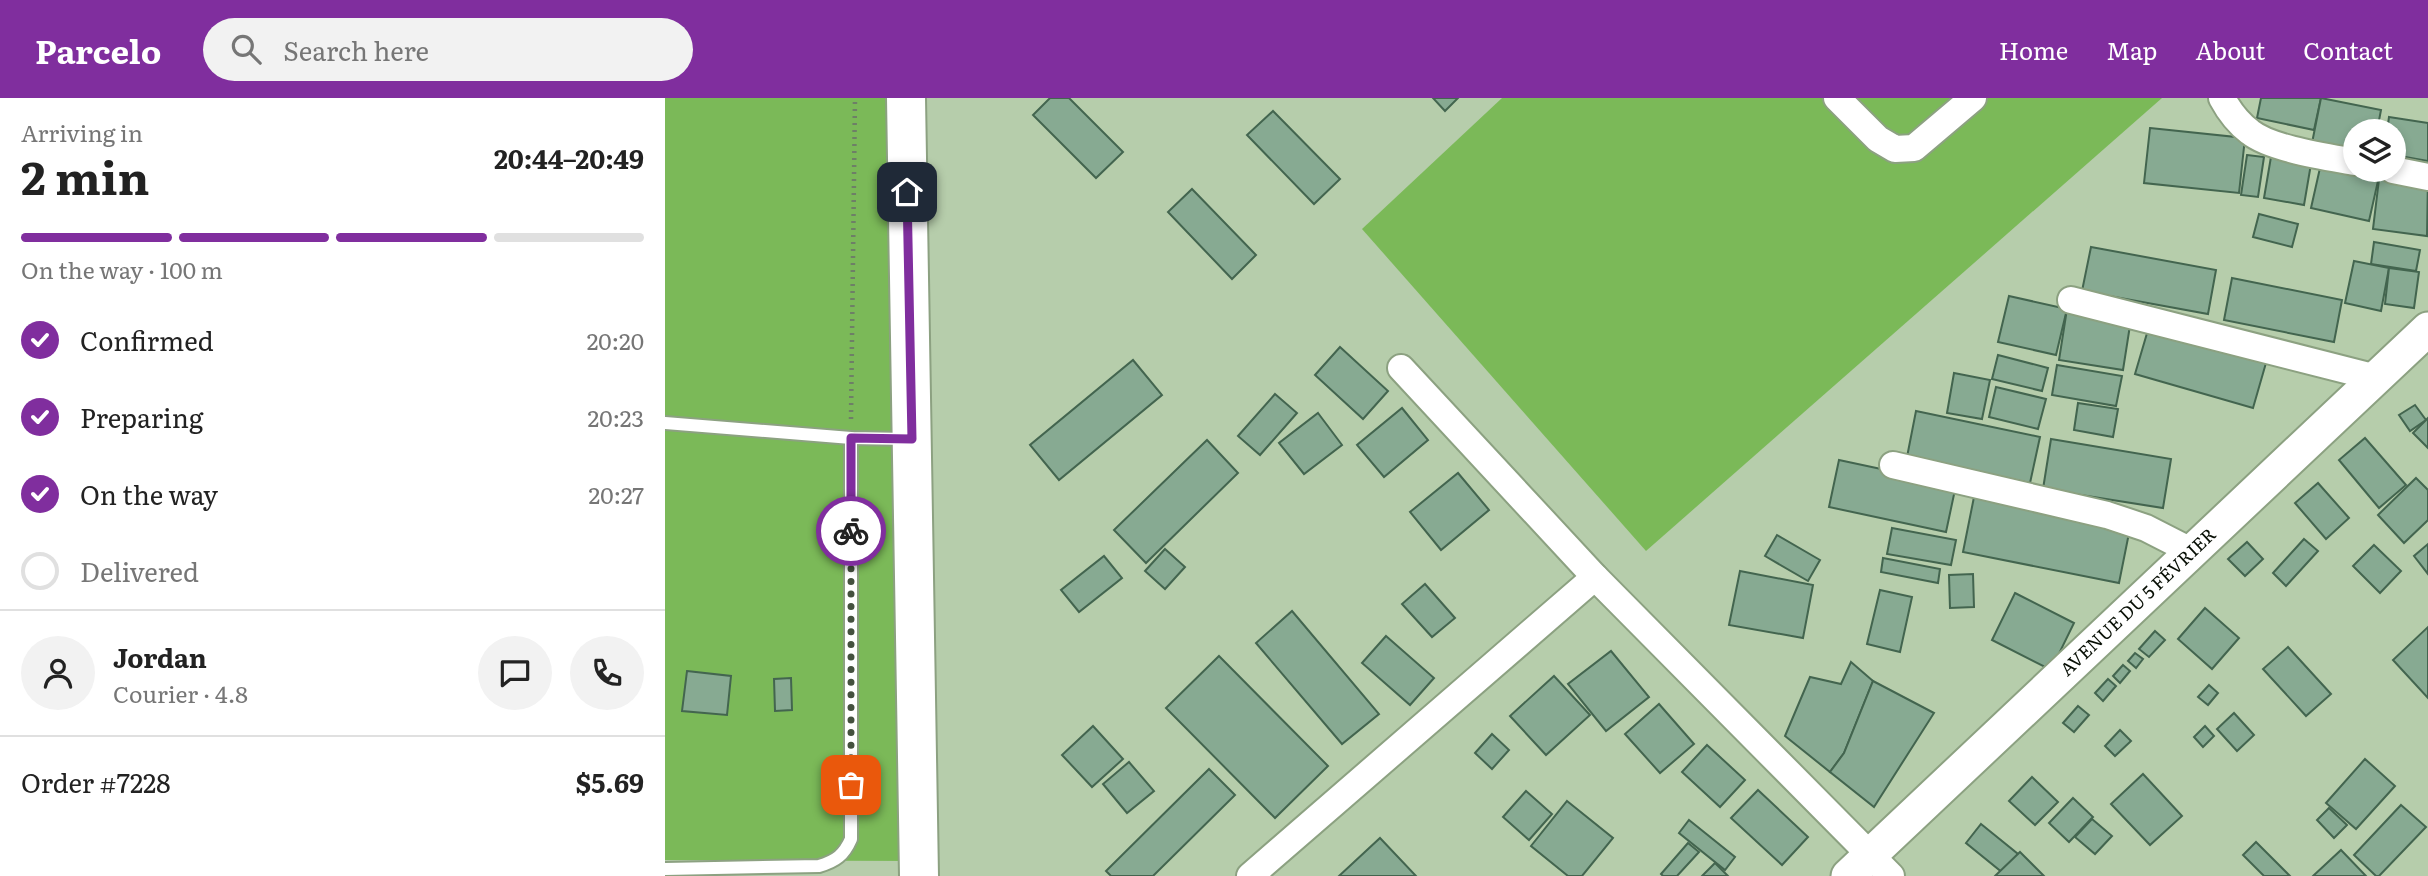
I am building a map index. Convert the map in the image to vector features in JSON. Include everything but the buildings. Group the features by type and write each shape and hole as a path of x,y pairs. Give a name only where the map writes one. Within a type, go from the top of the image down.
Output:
{"main road":[{"path":"910,102 919,876"}],"street":[{"path":"1837,98 1878,139 1895,149 1914,148 1973,98"},
{"path":"2222,98 2251,134 2266,141 2343,159"},
{"path":"2406,173 2428,177"},
{"path":"2071,300 2377,378"},
{"name":"AVENUE DU 5 FÉVRIER","path":"1870,869 2193,552 2428,329"},
{"path":"1401,368 1870,869"},
{"path":"1893,465 2107,515 2146,528 2193,552"},
{"path":"1250,876 1595,577"}],"lane":[{"path":"665,423 851,438 912,439"},
{"path":"665,869 819,866 835,862 846,851 851,839 851,438"}],"path":[{"path":"851,438 855,98"}],"green space":[{"path":"665,98 896,98 920,861 665,860"},
{"path":"1502,98 2162,98 1646,551 1362,229"}],"way so far":[{"path":"851,531 851,785"}],"route":[{"path":"851,531 851,438 912,439 907,192"}]}
